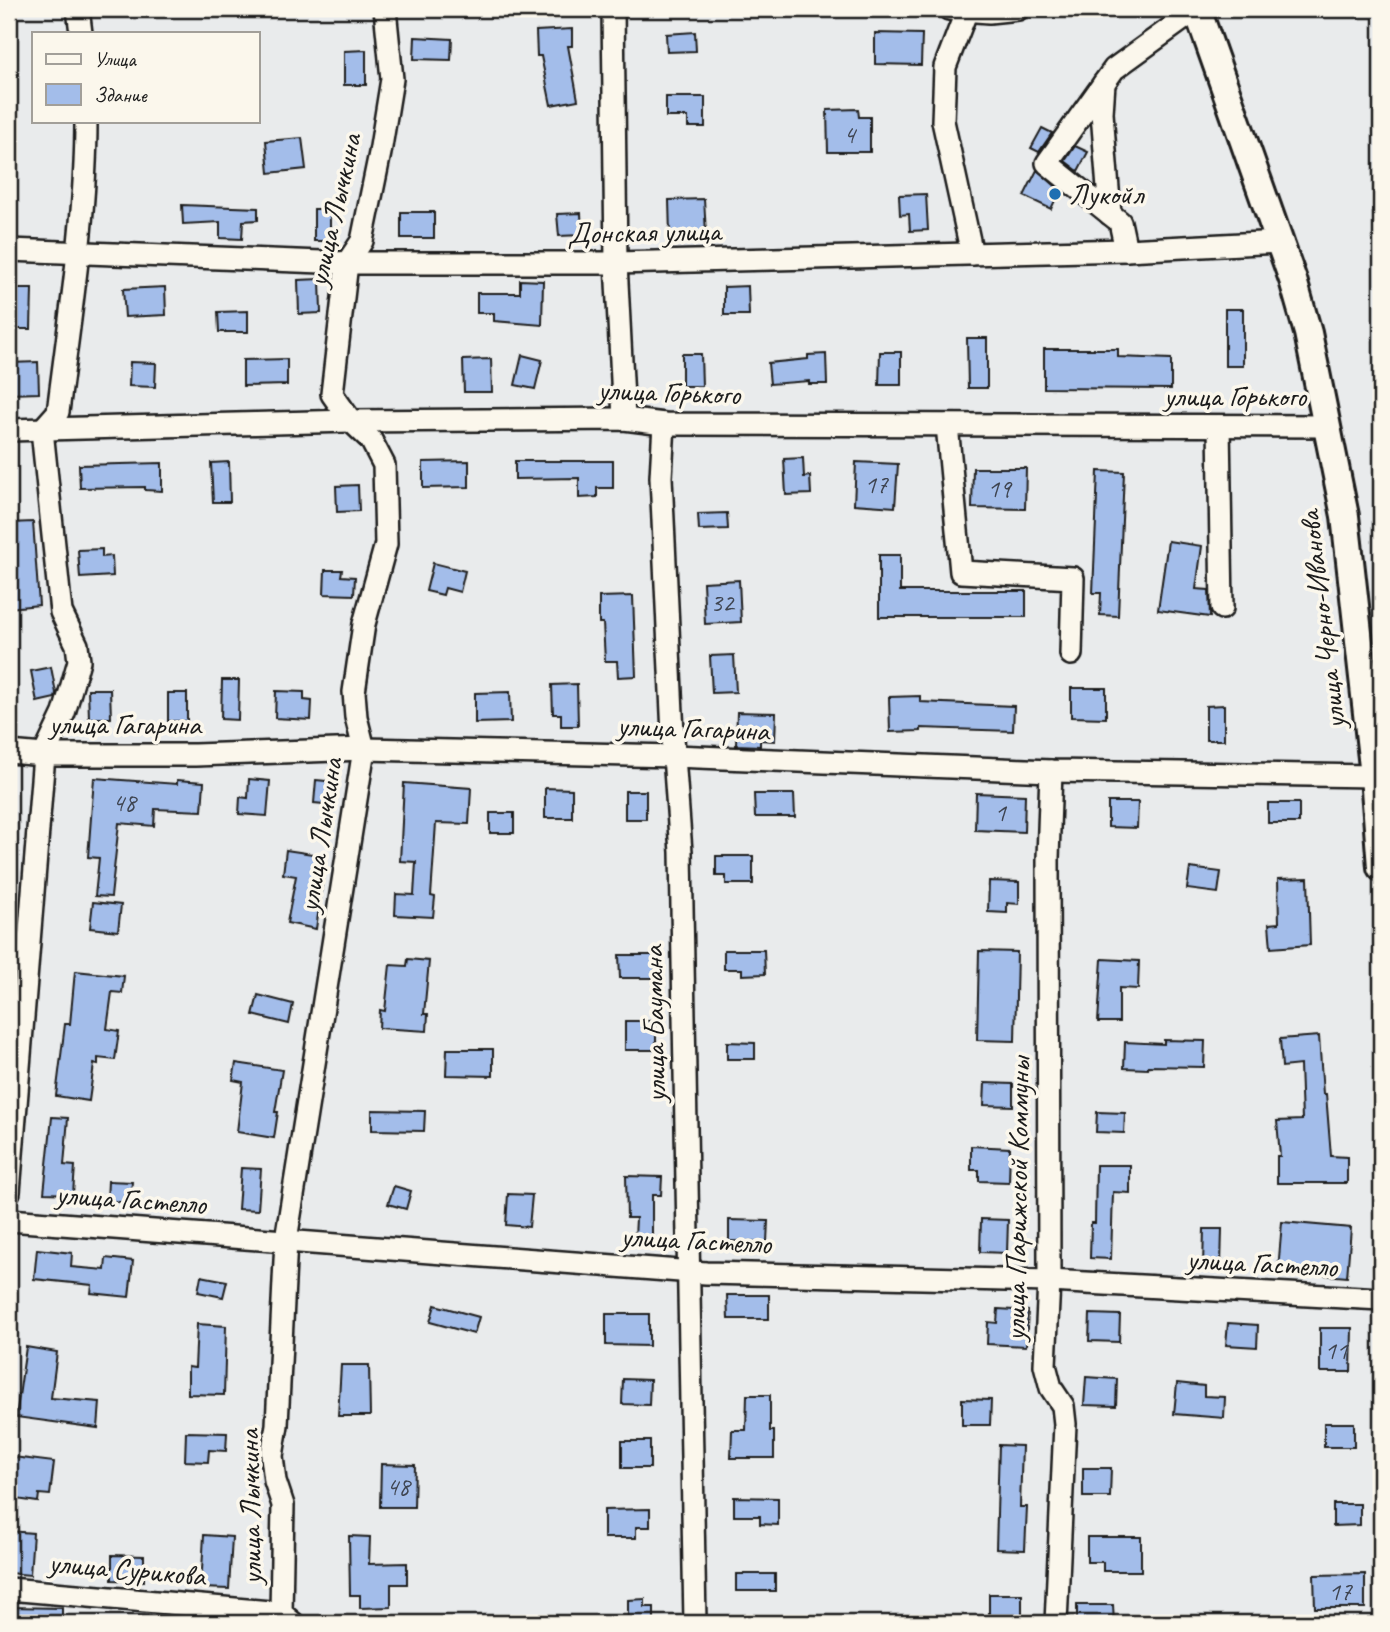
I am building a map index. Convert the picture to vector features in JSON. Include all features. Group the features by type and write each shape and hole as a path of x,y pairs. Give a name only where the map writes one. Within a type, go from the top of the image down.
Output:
{"main road":[{"name":"улица Черно-Иванова","path":"1197,9 1280,242 1308,332 1345,516 1374,776 1381,867"}],"street":[{"path":"78,9 81,32"},
{"name":"улица Лычкина","path":"284,1620 283,1505 275,1481 272,1456 277,1425 286,1240 364,749 356,717 354,692 364,624 386,544 384,466 371,440 351,421 332,394 347,263 362,241 392,79 385,9"},
{"path":"613,9 615,263 624,419"},
{"path":"972,254 943,121 945,67 958,10 989,12 1018,9"},
{"path":"1126,250 1120,222 1047,163 1114,69 1197,9"},
{"path":"1104,83 1102,113 1110,214"},
{"path":"9,1192 44,755 64,713 79,661 77,645 61,612 42,430 58,412 78,253 86,122"},
{"name":"Донская улица","path":"9,250 347,263 615,263 1126,250 1280,242"},
{"name":"улица Горького","path":"9,430 351,421 624,419 664,424 1327,426"},
{"name":"улица Баумана","path":"664,424 661,477 681,852 695,1623"},
{"path":"947,425 961,572 1073,578 1071,654"},
{"path":"1219,426 1222,608"},
{"name":"улица Гагарина","path":"9,752 44,755 195,755 364,749 674,756 1051,771 1374,776"},
{"name":"улица Парижской Коммуны","path":"1051,771 1048,858 1049,1281 1045,1365 1051,1388 1063,1406 1065,1424 1056,1623"},
{"name":"улица Гастелло","path":"9,1220 689,1272 1049,1281 1381,1299"},
{"name":"улица Сурикова","path":"9,1589 284,1620"}],"building":[{"path":"572,29 572,46 568,46 578,100 551,105 541,56 537,56 536,31"},
{"path":"695,32 696,51 667,52 666,34"},
{"path":"875,33 922,34 921,65 875,64"},
{"path":"415,37 452,39 451,60 414,59"},
{"path":"366,50 366,85 344,85 344,51"},
{"path":"666,97 705,97 705,127 688,127 688,117 666,117"},
{"path":"858,109 859,117 870,117 870,152 828,152 827,110"},
{"path":"1042,128 1052,133 1039,152 1031,148"},
{"path":"302,138 306,169 269,173 266,141"},
{"path":"1075,146 1088,152 1078,171 1065,161"},
{"path":"1037,170 1060,190 1051,209 1024,196"},
{"path":"926,194 928,230 910,231 909,214 900,215 899,195"},
{"path":"704,199 706,233 670,235 669,200"},
{"path":"182,205 258,208 258,220 243,221 242,239 220,238 220,222 183,224"},
{"path":"314,209 330,209 330,241 314,241"},
{"path":"401,212 434,212 434,238 401,238"},
{"path":"581,213 582,235 559,236 557,214"},
{"path":"320,279 321,313 299,314 298,280"},
{"path":"520,280 543,281 542,325 494,321 494,313 477,313 477,293 520,293"},
{"path":"748,286 749,315 724,315 724,287"},
{"path":"165,287 166,315 125,317 123,289"},
{"path":"9,289 32,289 31,329 9,329"},
{"path":"1225,309 1243,309 1243,366 1225,366"},
{"path":"248,311 248,332 219,332 218,312"},
{"path":"967,338 987,338 987,388 968,388"},
{"path":"1044,349 1118,349 1118,357 1171,359 1171,389 1044,388"},
{"path":"880,352 901,352 901,385 879,385"},
{"path":"682,354 701,354 702,386 682,386"},
{"path":"826,354 827,384 809,384 809,381 770,384 768,363 808,359 808,355"},
{"path":"522,355 542,360 535,389 515,385"},
{"path":"287,359 287,385 243,386 243,360"},
{"path":"491,359 492,392 464,392 463,360"},
{"path":"38,362 39,393 9,394 9,363"},
{"path":"130,362 156,363 155,387 129,386"},
{"path":"803,458 804,477 810,476 811,494 786,495 784,459"},
{"path":"469,461 469,487 423,488 423,462"},
{"path":"515,461 613,461 613,488 597,488 597,497 579,498 579,478 515,479"},
{"path":"229,462 230,502 213,502 211,463"},
{"path":"856,462 898,464 895,507 854,504"},
{"path":"162,463 162,491 145,490 145,487 80,488 79,465"},
{"path":"973,468 1026,468 1025,509 972,508"},
{"path":"1098,471 1124,472 1118,616 1100,615 1101,593 1093,593"},
{"path":"358,485 359,511 337,512 336,486"},
{"path":"727,513 728,529 699,530 698,514"},
{"path":"33,522 39,605 9,608 9,523"},
{"path":"1168,541 1202,546 1196,589 1209,590 1210,617 1158,610"},
{"path":"102,549 102,557 112,556 113,576 80,578 78,550"},
{"path":"879,555 900,555 900,591 1026,591 1026,617 879,617"},
{"path":"433,563 465,571 460,592 445,588 443,595 426,591"},
{"path":"325,570 342,570 341,576 355,577 354,595 324,594"},
{"path":"739,580 741,622 705,624 703,582"},
{"path":"633,596 636,676 618,677 617,661 605,661 603,623 599,623 599,597"},
{"path":"734,655 736,692 712,693 710,656"},
{"path":"51,667 55,698 37,702 31,671"},
{"path":"222,680 239,680 238,720 221,719"},
{"path":"577,684 578,726 561,726 561,714 553,714 552,685"},
{"path":"1071,688 1106,688 1106,718 1071,717"},
{"path":"88,689 110,689 111,718 89,718"},
{"path":"276,691 304,692 304,700 312,701 311,720 275,718"},
{"path":"510,692 511,722 475,723 475,693"},
{"path":"168,693 187,693 187,721 168,721"},
{"path":"920,696 920,702 1014,706 1013,731 921,728 921,731 890,732 889,697"},
{"path":"1224,705 1224,740 1206,740 1206,706"},
{"path":"737,712 776,713 775,741 760,740 760,746 736,745"},
{"path":"94,778 177,784 177,780 204,782 202,811 155,809 154,826 119,823 111,897 95,896 99,858 88,857"},
{"path":"249,779 270,781 267,816 239,814 240,797 248,798"},
{"path":"316,780 336,782 334,805 314,803"},
{"path":"404,783 471,788 469,824 436,823 431,896 435,897 433,917 395,915 396,894 414,895 416,862 400,861"},
{"path":"545,788 572,789 572,818 545,818"},
{"path":"625,791 646,791 646,819 625,819"},
{"path":"976,793 1025,795 1024,832 975,830"},
{"path":"754,794 794,794 795,817 755,817"},
{"path":"1108,802 1138,802 1137,828 1108,827"},
{"path":"1268,803 1299,803 1299,823 1268,823"},
{"path":"490,813 514,813 514,833 490,833"},
{"path":"286,850 326,856 316,929 287,923 296,876 283,874"},
{"path":"716,856 753,856 753,884 726,884 726,876 716,876"},
{"path":"1190,868 1221,872 1218,893 1187,889"},
{"path":"1308,878 1310,945 1271,948 1269,924 1279,923 1278,879"},
{"path":"989,881 1019,882 1019,904 1007,903 1007,913 988,912"},
{"path":"93,902 121,905 118,931 90,928"},
{"path":"724,950 764,950 765,974 742,975 742,969 724,969"},
{"path":"979,951 1017,952 1015,1041 977,1040"},
{"path":"619,955 655,955 655,978 620,978"},
{"path":"408,959 429,961 424,1014 428,1014 427,1031 379,1028 380,1010 385,1011 390,965 407,966"},
{"path":"1102,959 1139,961 1138,989 1119,988 1119,1022 1098,1022"},
{"path":"75,971 124,976 122,993 112,992 107,1029 119,1031 115,1060 98,1058 98,1065 94,1064 89,1101 56,1096 65,1024 70,1024"},
{"path":"258,995 293,1004 289,1024 253,1015"},
{"path":"625,1021 656,1021 656,1050 625,1050"},
{"path":"1319,1036 1331,1156 1347,1157 1347,1183 1277,1183 1277,1156 1280,1156 1277,1121 1302,1120 1300,1065 1282,1067 1280,1039"},
{"path":"1164,1040 1205,1041 1204,1067 1124,1068 1125,1042 1164,1044"},
{"path":"727,1042 755,1043 755,1059 727,1059"},
{"path":"447,1049 493,1049 493,1076 446,1075"},
{"path":"236,1063 282,1070 274,1138 237,1132 243,1082 233,1080"},
{"path":"985,1083 1013,1084 1013,1106 984,1105"},
{"path":"372,1110 425,1111 424,1131 372,1130"},
{"path":"1097,1112 1125,1113 1124,1133 1096,1132"},
{"path":"52,1117 68,1118 64,1165 75,1166 73,1194 44,1193"},
{"path":"971,1146 1010,1148 1009,1182 979,1181 979,1170 971,1170"},
{"path":"1096,1165 1130,1165 1130,1193 1113,1192 1111,1259 1090,1258 1091,1223 1095,1223"},
{"path":"241,1168 261,1169 258,1210 238,1209"},
{"path":"626,1176 662,1177 661,1195 652,1195 652,1239 635,1238 636,1218 627,1218"},
{"path":"108,1181 132,1182 130,1203 107,1201"},
{"path":"394,1186 411,1191 406,1209 388,1204"},
{"path":"508,1194 532,1195 529,1227 506,1225"},
{"path":"981,1219 1008,1220 1007,1253 980,1252"},
{"path":"729,1220 768,1221 767,1242 729,1241"},
{"path":"1282,1222 1351,1228 1347,1277 1278,1271"},
{"path":"1204,1229 1222,1229 1221,1266 1203,1266"},
{"path":"37,1249 72,1253 71,1267 105,1270 106,1258 133,1261 129,1297 91,1293 92,1285 34,1279"},
{"path":"201,1276 227,1281 223,1297 198,1292"},
{"path":"727,1295 769,1295 769,1319 728,1319"},
{"path":"435,1305 479,1317 474,1334 430,1322"},
{"path":"998,1309 1028,1311 1026,1346 987,1344 988,1322 997,1323"},
{"path":"606,1314 649,1314 649,1346 606,1345"},
{"path":"1090,1314 1120,1315 1119,1342 1089,1341"},
{"path":"1228,1323 1258,1325 1257,1347 1226,1345"},
{"path":"197,1324 226,1326 224,1395 188,1394 188,1367 195,1368"},
{"path":"1320,1328 1352,1328 1351,1372 1320,1372"},
{"path":"26,1347 57,1352 51,1398 100,1402 98,1428 16,1417"},
{"path":"341,1365 369,1365 370,1416 338,1416"},
{"path":"1086,1377 1117,1379 1116,1406 1084,1405"},
{"path":"623,1379 650,1380 649,1405 622,1404"},
{"path":"1177,1383 1204,1386 1204,1396 1225,1397 1224,1418 1174,1414"},
{"path":"747,1395 770,1395 770,1431 774,1431 774,1458 731,1458 732,1430 746,1430"},
{"path":"962,1399 991,1400 990,1425 962,1425"},
{"path":"1324,1423 1354,1423 1354,1447 1324,1447"},
{"path":"186,1432 227,1433 226,1451 209,1450 208,1462 185,1461"},
{"path":"622,1441 650,1441 650,1468 622,1468"},
{"path":"999,1445 1022,1446 1020,1507 1027,1507 1025,1550 996,1549"},
{"path":"13,1457 54,1462 50,1495 39,1494 38,1502 9,1498"},
{"path":"381,1464 415,1465 414,1507 380,1507"},
{"path":"1083,1468 1111,1468 1110,1497 1083,1497"},
{"path":"734,1497 778,1498 778,1525 760,1524 760,1516 734,1516"},
{"path":"1333,1504 1360,1504 1360,1525 1333,1526"},
{"path":"650,1509 650,1527 636,1527 636,1538 604,1538 604,1510"},
{"path":"9,1531 33,1533 30,1575 9,1573"},
{"path":"204,1535 232,1537 229,1589 201,1588"},
{"path":"349,1536 370,1537 369,1564 407,1563 407,1584 391,1584 391,1607 360,1608 360,1595 350,1595"},
{"path":"1087,1537 1141,1537 1141,1571 1103,1571 1103,1562 1087,1562"},
{"path":"112,1555 144,1556 144,1581 112,1580"},
{"path":"736,1574 775,1574 775,1591 736,1591"},
{"path":"1365,1574 1365,1608 1315,1608 1314,1575"},
{"path":"989,1594 1022,1594 1022,1615 989,1615"},
{"path":"645,1599 645,1607 654,1607 654,1623 628,1623 628,1600"},
{"path":"1077,1605 1113,1605 1114,1623 1077,1623"},
{"path":"9,1607 62,1608 62,1623 9,1623"}],"place":[{"name":"Лукойл","path":"1055,194"}]}
